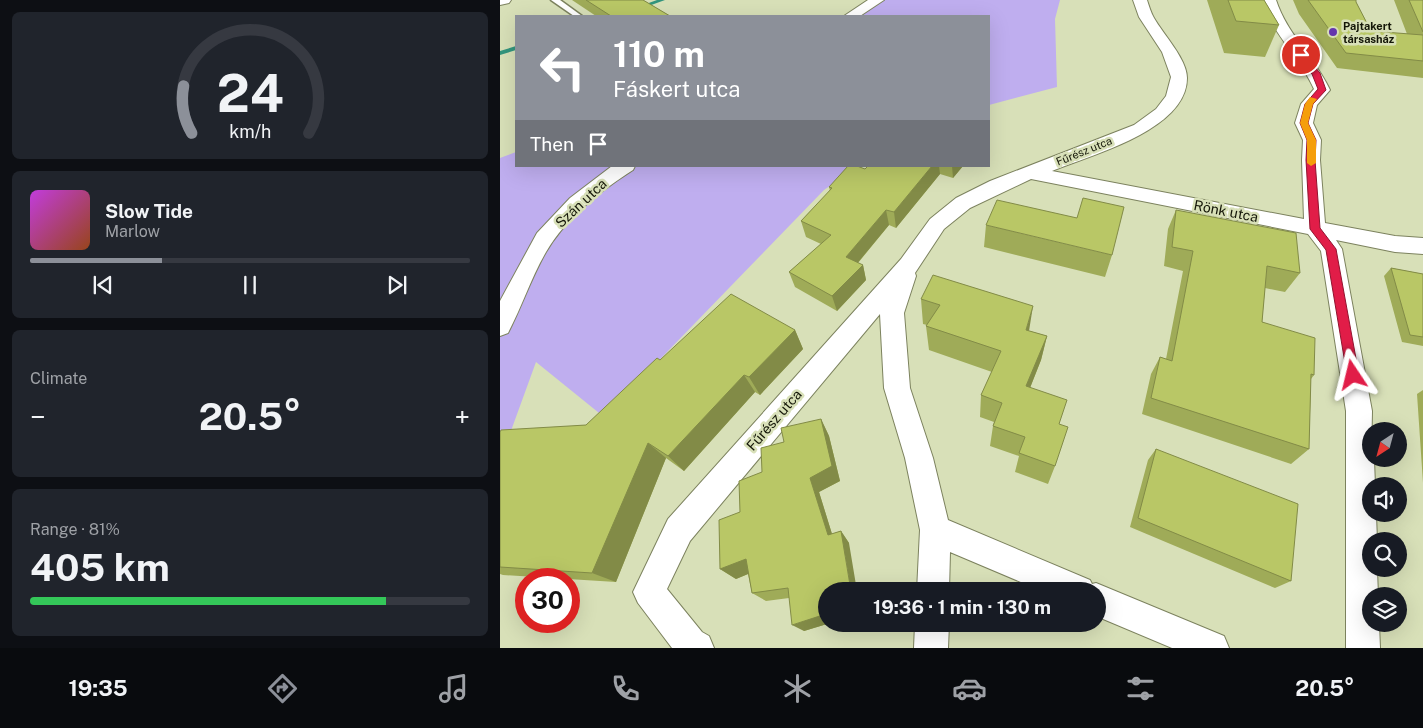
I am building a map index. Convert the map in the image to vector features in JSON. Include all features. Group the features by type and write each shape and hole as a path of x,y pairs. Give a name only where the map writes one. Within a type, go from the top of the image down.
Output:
{"street":[{"path":"500,1 504,0"},
{"path":"853,15 877,0"},
{"name":"Fűrész utca","path":"697,648 690,644 649,592 679,530 909,265 937,224 963,203 1030,173 1140,129 1162,113 1174,96 1179,77 1175,65 1170,52 1146,17 1140,0"},
{"path":"1270,0 1274,15 1316,73 1322,90 1309,104 1304,123 1312,140 1311,160 1315,229 1331,249 1359,411 1362,648"},
{"name":"Szán utca","path":"500,326 538,248 568,211 610,176 624,167"},
{"name":"Rönk utca","path":"1030,173 1395,244 1423,246"},
{"name":"Fűrész utca","path":"909,265 892,313 897,388 919,458 935,530 933,582"},
{"path":"935,530 1058,582"},
{"path":"1106,603 1212,648"},
{"path":"931,648 932,632"}],"lane":[{"path":"554,0 576,15"}],"shaded area":[{"path":"881,0 1060,0 1055,19 1057,87 990,105 990,15 858,15"},
{"path":"515,152 515,167 858,167 824,190 604,417 536,362 500,461 500,158"}],"building":[{"path":"586,0 643,0 668,15 609,15"},
{"path":"1228,0 1264,0 1279,25 1236,21"},
{"path":"1308,0 1356,0 1371,31 1423,35 1423,61 1346,53"},
{"path":"1409,0 1423,0 1423,32"},
{"path":"847,167 865,169 867,167 931,167 894,212 886,210 846,257 863,265 832,296 789,272 831,235 801,221 832,188 829,187"},
{"path":"1083,198 1124,207 1112,255 986,225 997,200 1077,218"},
{"path":"1176,210 1296,233 1300,273 1267,266 1262,322 1315,338 1314,375 1311,374 1309,449 1151,398 1160,357 1172,361 1193,251 1172,247"},
{"path":"1391,268 1423,274 1423,337 1410,335"},
{"path":"933,275 1033,306 1026,330 1047,336 1026,386 1067,400 1059,424 1068,427 1055,466 1019,453 1025,437 993,426 1002,403 981,395 1001,351 926,326 940,305 921,299"},
{"path":"731,294 795,330 749,377 744,375 668,456 648,443 592,573 580,572 580,568 500,567 501,430 586,425 657,358 660,360"},
{"path":"821,419 832,466 810,478 828,535 841,531 850,582 818,582 818,617 792,625 788,588 752,593 746,559 720,569 719,520 740,512 739,481 762,472 761,448 784,442 781,428"},
{"path":"1156,449 1298,504 1291,581 1138,518"}],"waterway":[{"path":"619,15 662,0"},
{"path":"500,53 515,48"}],"slow traffic":[{"path":"1311,163 1312,140 1304,123 1309,104 1313,99"}],"place":[{"name":"Pajtakert társasház","path":"1333,32"}],"route":[{"path":"1301,55 1316,73 1322,90 1309,104 1304,123 1312,140 1311,160 1315,229 1331,249 1353,375"}]}
